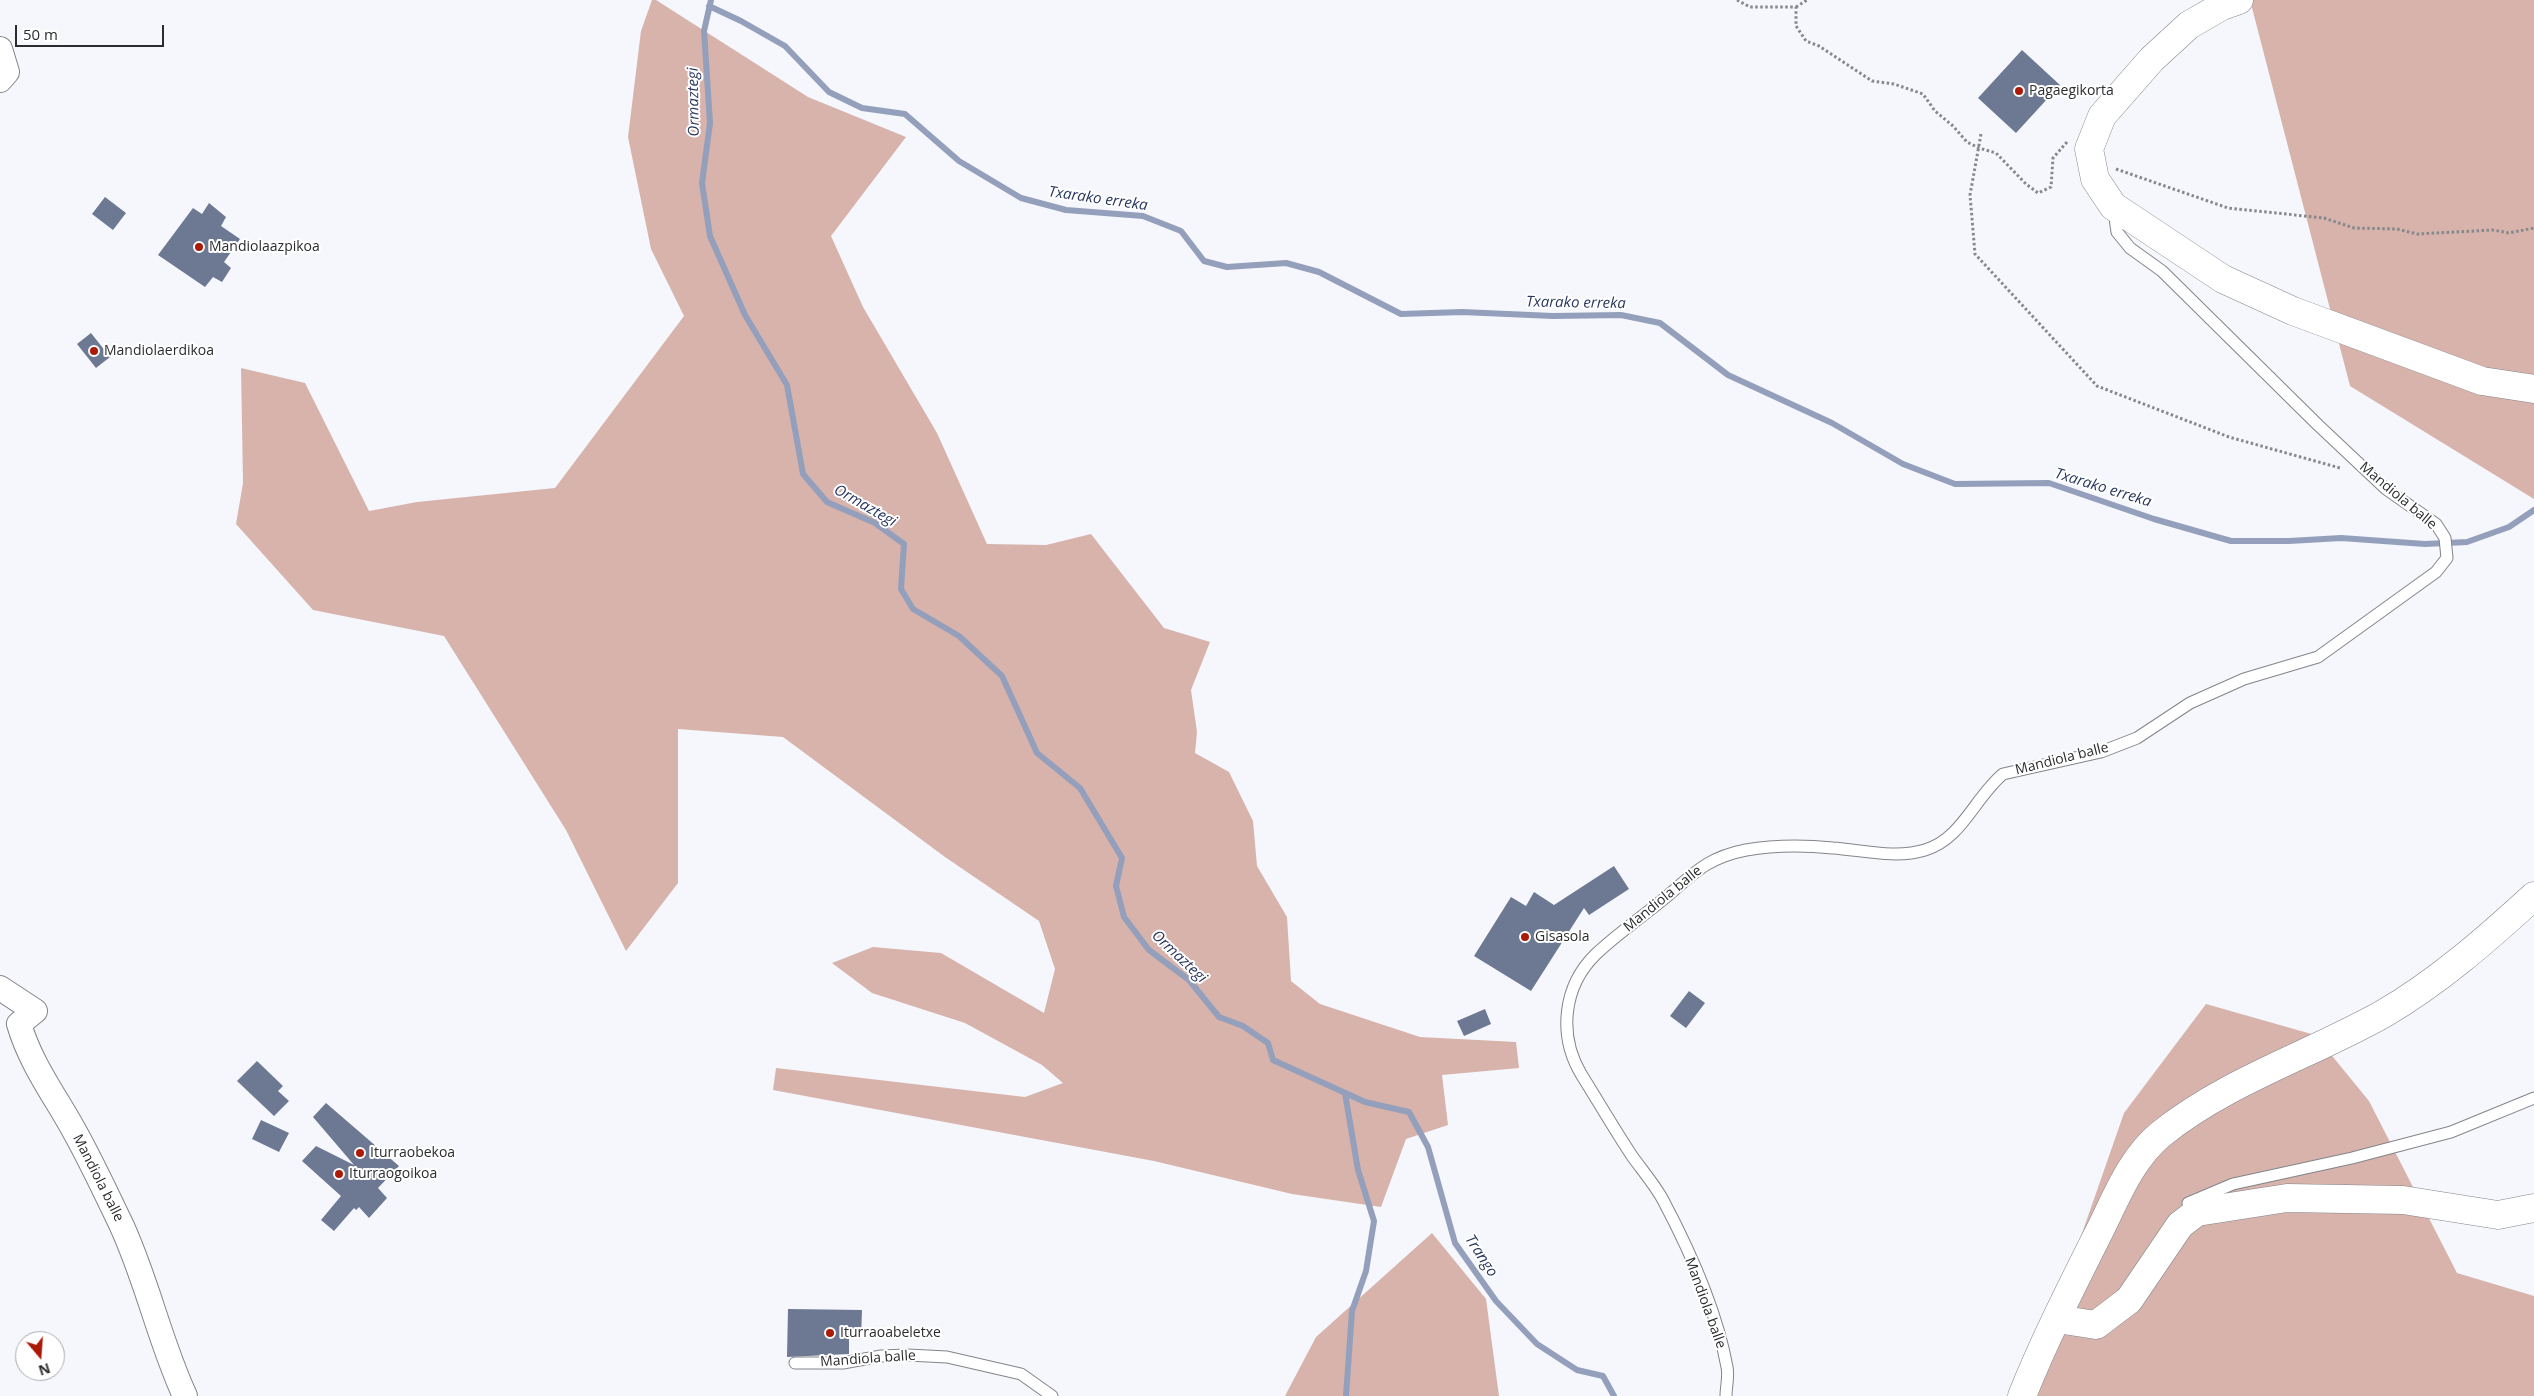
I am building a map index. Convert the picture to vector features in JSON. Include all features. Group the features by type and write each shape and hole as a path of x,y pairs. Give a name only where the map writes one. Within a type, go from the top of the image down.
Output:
{"street":[{"path":"2239,0 2222,6 2189,25 2152,59 2102,116 2089,149 2095,179 2113,206 2223,279 2293,311 2482,381 2534,389"},
{"path":"0,49 6,62 7,72 0,80"},
{"path":"2022,1396 2057,1319 2136,1162 2160,1135 2222,1094 2353,1030 2420,992 2534,896"},
{"name":"Mandiola balle","path":"0,988 35,1012 19,1024 24,1041 41,1076 76,1133 121,1224 149,1297 164,1346 185,1396"},
{"path":"2057,1319 2096,1325 2130,1300 2180,1225 2197,1212 2287,1198 2403,1200 2498,1214 2534,1208"}],"lane":[{"name":"Mandiola balle","path":"1726,1396 1728,1369 1693,1263 1662,1198 1629,1152 1574,1062 1567,1042 1568,1001 1580,974 1595,955 1663,900 1679,883 1708,862 1726,855 1766,848 1808,846 1902,853 1923,851 1940,844 1966,819 1991,784 2003,774 2101,752 2137,738 2190,703 2244,679 2318,657 2436,572 2447,558 2445,538 2436,524 2386,488 2318,425 2162,271 2130,248 2117,232 2113,206"},
{"path":"2180,1225 2187,1204 2233,1184 2352,1158 2451,1132 2534,1098"},
{"name":"Mandiola balle","path":"795,1363 843,1364 881,1356 947,1357 1021,1374 1052,1396"}],"path":[{"path":"1796,7 1807,0"},
{"path":"1981,134 1970,195 1975,254 2097,386 2229,436 2345,470"}],"shaded area":[{"path":"652,0 656,0 808,97 906,137 831,236 863,307 937,433 987,544 1046,545 1091,534 1164,628 1210,642 1191,690 1197,732 1195,753 1229,772 1253,821 1257,866 1287,917 1291,981 1320,1004 1420,1037 1516,1042 1519,1068 1442,1075 1448,1125 1406,1139 1381,1207 1292,1194 1154,1161 773,1090 776,1068 1025,1097 1063,1083 1042,1065 965,1023 872,993 832,963 873,947 941,953 1044,1013 1055,969 1039,921 945,857 783,737 678,729 678,883 626,951 566,830 444,636 313,610 236,524 243,483 241,368 305,383 369,511 417,502 555,488 684,316 651,249 628,137 641,31"},
{"path":"2250,0 2534,0 2534,499 2350,386"},
{"path":"2206,1004 2315,1035 2369,1101 2457,1273 2534,1296 2534,1396 2030,1396 2072,1262 2124,1113"},
{"path":"1432,1233 1486,1299 1499,1396 1285,1396 1316,1337"}],"building":[{"name":"Pagaegikorta","path":"2022,50 2060,85 2016,133 1978,98"},
{"path":"105,197 126,213 113,230 92,214"},
{"name":"Mandiolaazpikoa","path":"209,203 226,217 221,226 240,239 224,262 231,268 222,282 213,277 205,287 158,255 193,208 202,214"},
{"name":"Mandiolaerdikoa","path":"91,333 110,357 96,368 77,344"},
{"name":"Gisasola","path":"1614,866 1629,889 1589,915 1584,908 1531,991 1474,956 1511,897 1526,906 1534,892 1554,905"},
{"path":"1689,991 1705,1003 1686,1028 1670,1016"},
{"path":"1485,1009 1491,1024 1464,1036 1457,1021"},
{"path":"257,1061 283,1086 278,1091 289,1101 274,1116 237,1081"},
{"path":"326,1103 399,1166 378,1188 387,1198 369,1218 359,1207 356,1210 354,1208 334,1231 321,1220 341,1196 302,1161 316,1146 354,1165 313,1117"},
{"path":"261,1120 289,1133 279,1152 252,1139"},
{"name":"Iturraoabeletxe","path":"788,1309 862,1310 861,1338 849,1337 849,1354 787,1357"}],"waterway":[{"name":"Ormaztegi","path":"711,0 704,31 710,123 702,183 710,236 745,315 787,385 803,474 827,502 875,523 904,544 901,589 913,609 959,636 1002,676 1037,753 1080,788 1122,858 1116,886 1124,917 1149,950 1189,980 1219,1017 1243,1026 1268,1043 1273,1060 1365,1102 1409,1112 1428,1147 1455,1243 1496,1301 1537,1344 1577,1370 1603,1376 1614,1396"},
{"name":"Txarako erreka","path":"709,6 741,21 785,46 829,92 862,108 905,114 959,161 1021,198 1066,210 1143,216 1181,231 1204,261 1227,267 1286,263 1319,272 1401,314 1462,312 1553,316 1621,315 1660,323 1728,375 1832,423 1903,464 1955,484 2049,483 2154,519 2231,541 2289,541 2341,538 2425,544 2467,542 2509,527 2534,510"},
{"path":"1345,1093 1358,1170 1374,1221 1366,1271 1352,1311 1346,1396"}],"place":[{"name":"Pagaegikorta","path":"2019,91"},
{"name":"Mandiolaazpikoa","path":"199,247"},
{"name":"Mandiolaerdikoa","path":"94,351"},
{"name":"Gisasola","path":"1525,937"},
{"name":"Iturraobekoa","path":"360,1153"},
{"name":"Iturraogoikoa","path":"339,1174"},
{"name":"Iturraoabeletxe","path":"830,1333"}],"water label":[{"name":"Trango","path":"1481,1256"}]}
